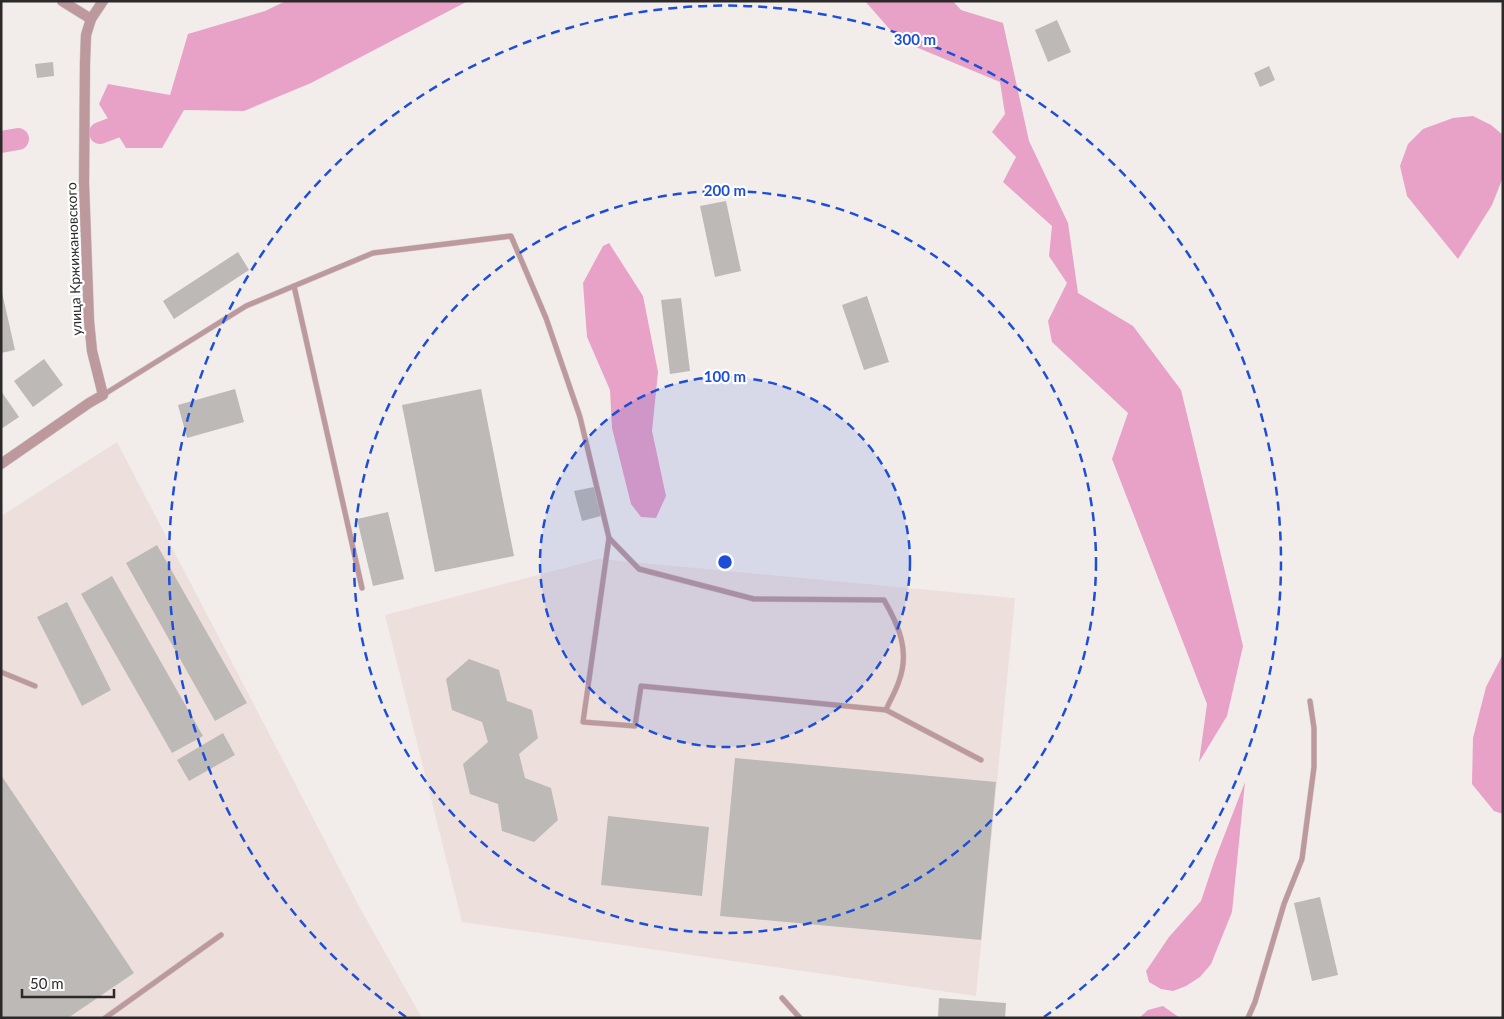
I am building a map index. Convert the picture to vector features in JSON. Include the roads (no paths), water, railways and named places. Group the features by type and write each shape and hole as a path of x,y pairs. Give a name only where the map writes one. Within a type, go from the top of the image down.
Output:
{"street":[{"path":"62,1 91,19"},
{"name":"улица Кржижановского","path":"103,1 91,19 86,35 85,62 85,202 92,351 103,395"},
{"path":"1,464 103,395"}],"lane":[{"path":"103,395 246,306 373,252 511,236 546,318 580,417 609,538 583,722 635,726 641,686 886,710 981,760"},
{"path":"294,286 362,588"},
{"path":"609,538 639,569 754,599 884,600 897,623 904,652 900,680 886,710"},
{"path":"1,672 35,686"},
{"path":"1248,1018 1255,1002 1284,904 1302,859 1314,767 1314,728 1310,702"},
{"path":"106,1018 221,935"},
{"path":"782,998 800,1018"}],"waterway":[{"path":"100,133 142,117"},
{"path":"1,142 18,139"}]}
